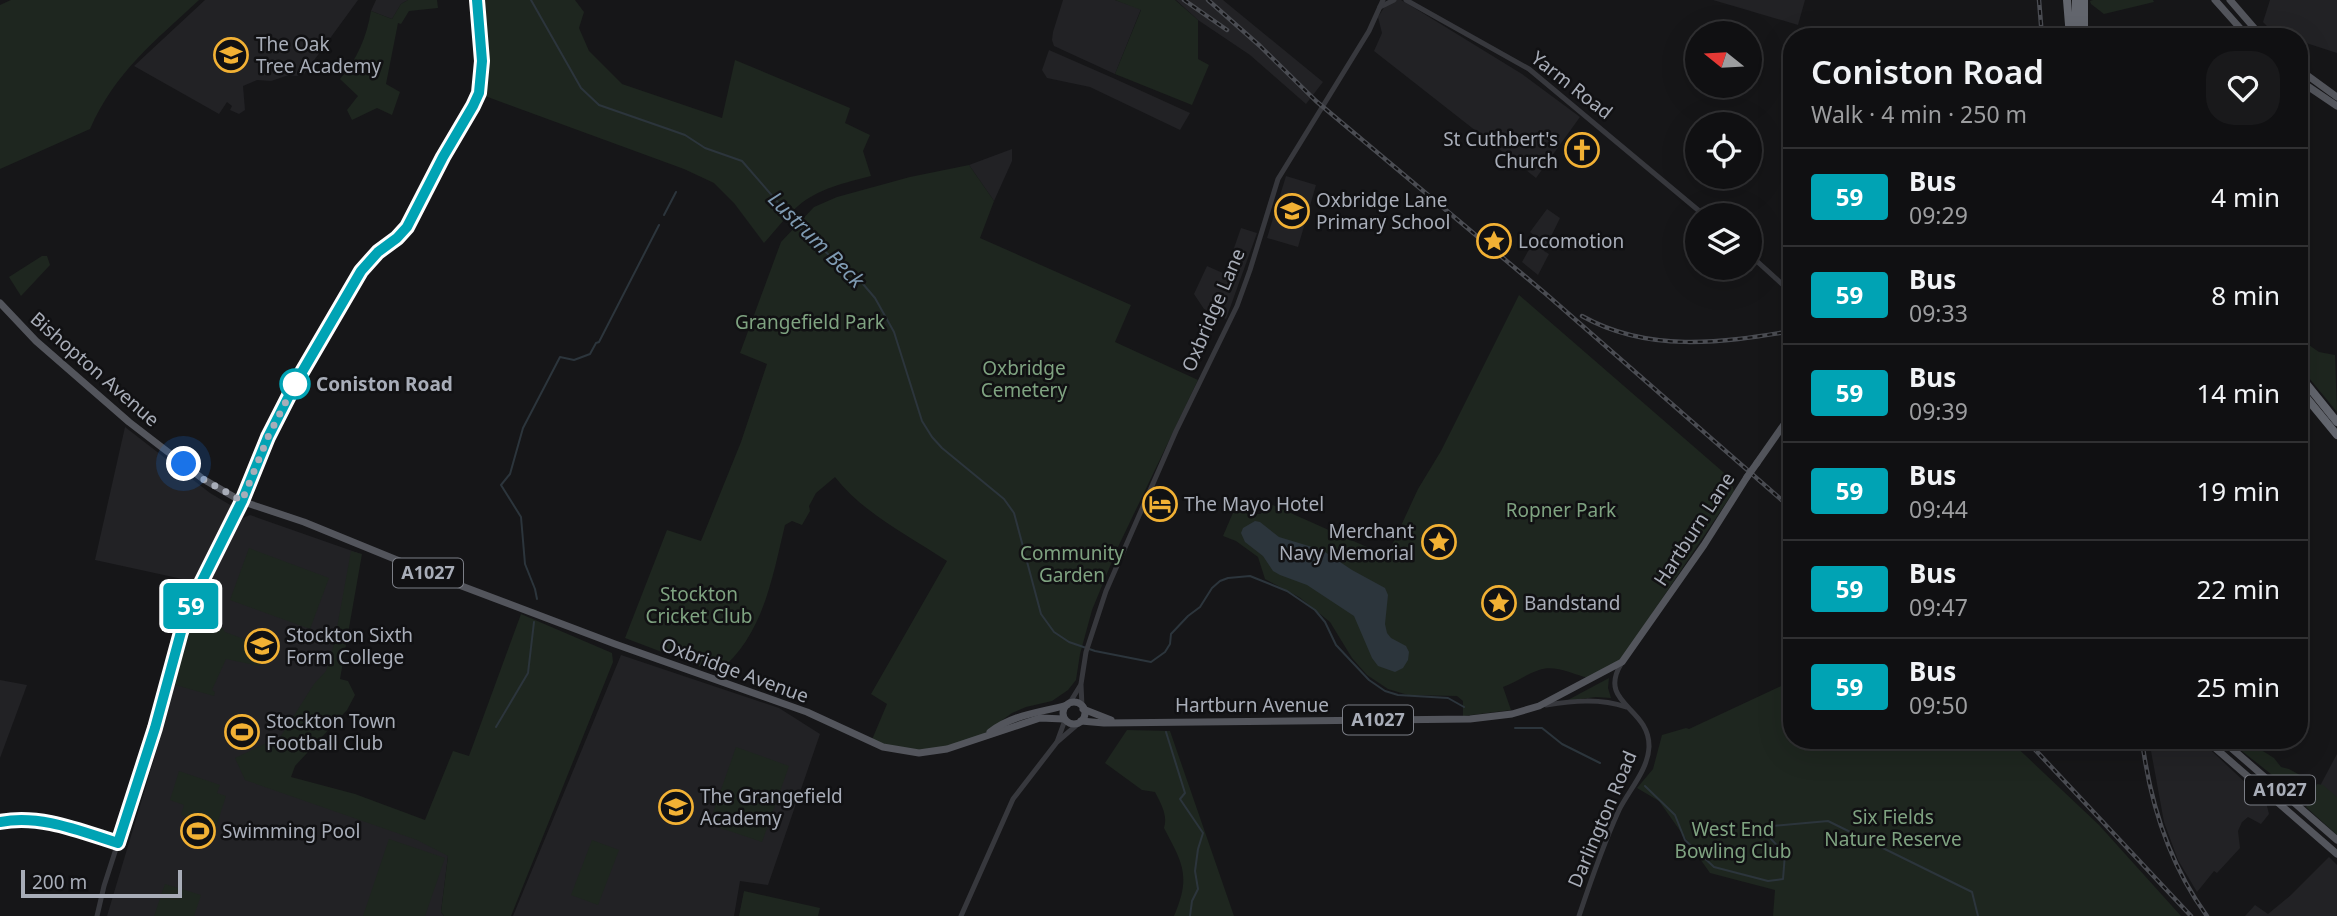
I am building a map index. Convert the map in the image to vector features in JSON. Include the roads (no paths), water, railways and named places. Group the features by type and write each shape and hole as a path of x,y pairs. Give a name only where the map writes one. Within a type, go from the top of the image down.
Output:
{"highway":[{"path":"2067,0 2069,28"},
{"path":"2076,0 2076,28"},
{"path":"2084,0 2084,28"},
{"path":"2308,386 2337,422"},
{"path":"2308,400 2337,435"}],"main road":[{"path":"2215,0 2240,28"},
{"path":"2230,0 2254,28"},
{"path":"2308,76 2337,97"},
{"path":"2308,86 2337,106"},
{"name":"Bishopton Avenue","path":"0,303 36,341 129,422 203,479 242,501"},
{"name":"Hartburn Lane","path":"1622,662 1783,426"},
{"name":"Oxbridge Avenue","path":"242,501 576,629 807,712 883,747 919,753 947,749 1040,718 1065,719"},
{"name":"Hartburn Avenue","path":"1080,722 1470,719 1512,714 1539,706 1622,662"},
{"name":"Oxbridge Avenue","path":"984,736 1002,723 1029,713 1068,704"},
{"path":"1065,719 1063,714 1068,704"},
{"name":"A1027","path":"1068,704 1078,704 1083,708"},
{"path":"1080,722 1084,715 1083,708"},
{"name":"Hartburn Avenue","path":"1083,708 1121,722"},
{"name":"A1027","path":"1065,719 1071,724 1080,722"},
{"name":"A1027","path":"2216,749 2337,854"},
{"name":"A1027","path":"2232,749 2337,840"}],"street":[{"path":"97,916 104,886 155,728 181,632 198,589 242,501 283,407 369,260 407,227 473,106 481,79 477,0"},
{"name":"Oxbridge Lane","path":"1081,684 1086,652 1106,591 1172,439 1237,306 1278,178 1369,31 1383,0"},
{"path":"1380,7 1394,0"},
{"name":"Yarm Road","path":"1406,0 1529,69 1690,203"},
{"path":"1762,266 1783,285"},
{"name":"Darlington Road","path":"1579,916 1605,842 1647,757 1648,739 1645,728 1615,689 1616,673 1622,662"},
{"path":"1068,704 1081,684"},
{"path":"1081,684 1083,708"},
{"path":"1539,706 1591,701 1627,707"},
{"path":"1057,742 1065,719"},
{"path":"961,916 1013,799 1057,742 1080,722"}],"waterway":[{"name":"Lustrum Beck","path":"531,0 581,88 599,105 685,135 705,148 742,161 808,237 863,284 875,298 894,332 922,421 932,437 1004,499 1014,513 1041,614 1054,632 1069,642 1095,651 1151,662 1165,652 1170,644 1171,634 1200,607 1220,581 1250,576 1287,591 1315,610 1325,622 1336,645 1369,680 1385,691 1398,695 1448,698 1464,707"},
{"path":"664,215 676,192"},
{"path":"537,599 525,564 521,517 501,485 510,474 523,428 560,357 574,360 590,354 599,342 659,225"},
{"path":"496,727 528,673 534,622"},
{"name":"Lustrum Beck","path":"1515,728 1542,728 1562,744 1600,763"},
{"path":"1166,732 1185,793 1180,799 1203,833 1195,871 1198,889 1192,901 1190,916"},
{"path":"1645,786 1675,815 1685,840 1714,867 1768,881 1783,879 1785,854 1771,839 1772,826 1828,821 1972,892 1978,916"}],"railway":[{"path":"1184,0 1227,30"},
{"path":"1208,0 1316,101 1546,294 1783,501"},
{"path":"2039,0 2041,28"},
{"path":"1582,316 1607,328 1659,340 1712,341 1783,332"},
{"path":"2034,749 2191,916"},
{"path":"2144,749 2150,787 2163,832 2182,875 2207,916"}],"place":[{"name":"The Oak Tree Academy","path":"231,55"},
{"name":"St Cuthbert's Church","path":"1582,150"},
{"name":"Oxbridge Lane Primary School","path":"1292,211"},
{"name":"Locomotion","path":"1494,241"},
{"name":"Coniston Road","path":"295,384"},
{"name":"The Mayo Hotel","path":"1160,504"},
{"name":"Merchant Navy Memorial","path":"1439,542"},
{"name":"Bandstand","path":"1499,603"},
{"name":"Stockton Sixth Form College","path":"262,646"},
{"name":"Stockton Town Football Club","path":"242,732"},
{"name":"The Grangefield Academy","path":"676,807"},
{"name":"Swimming Pool","path":"198,831"}],"park label":[{"name":"Grangefield Park","path":"810,322"},
{"name":"Oxbridge Cemetery","path":"1024,379"},
{"name":"Ropner Park","path":"1561,510"},
{"name":"Community Garden","path":"1072,564"},
{"name":"Stockton Cricket Club","path":"699,605"},
{"name":"Six Fields Nature Reserve","path":"1893,828"},
{"name":"West End Bowling Club","path":"1733,840"}]}
